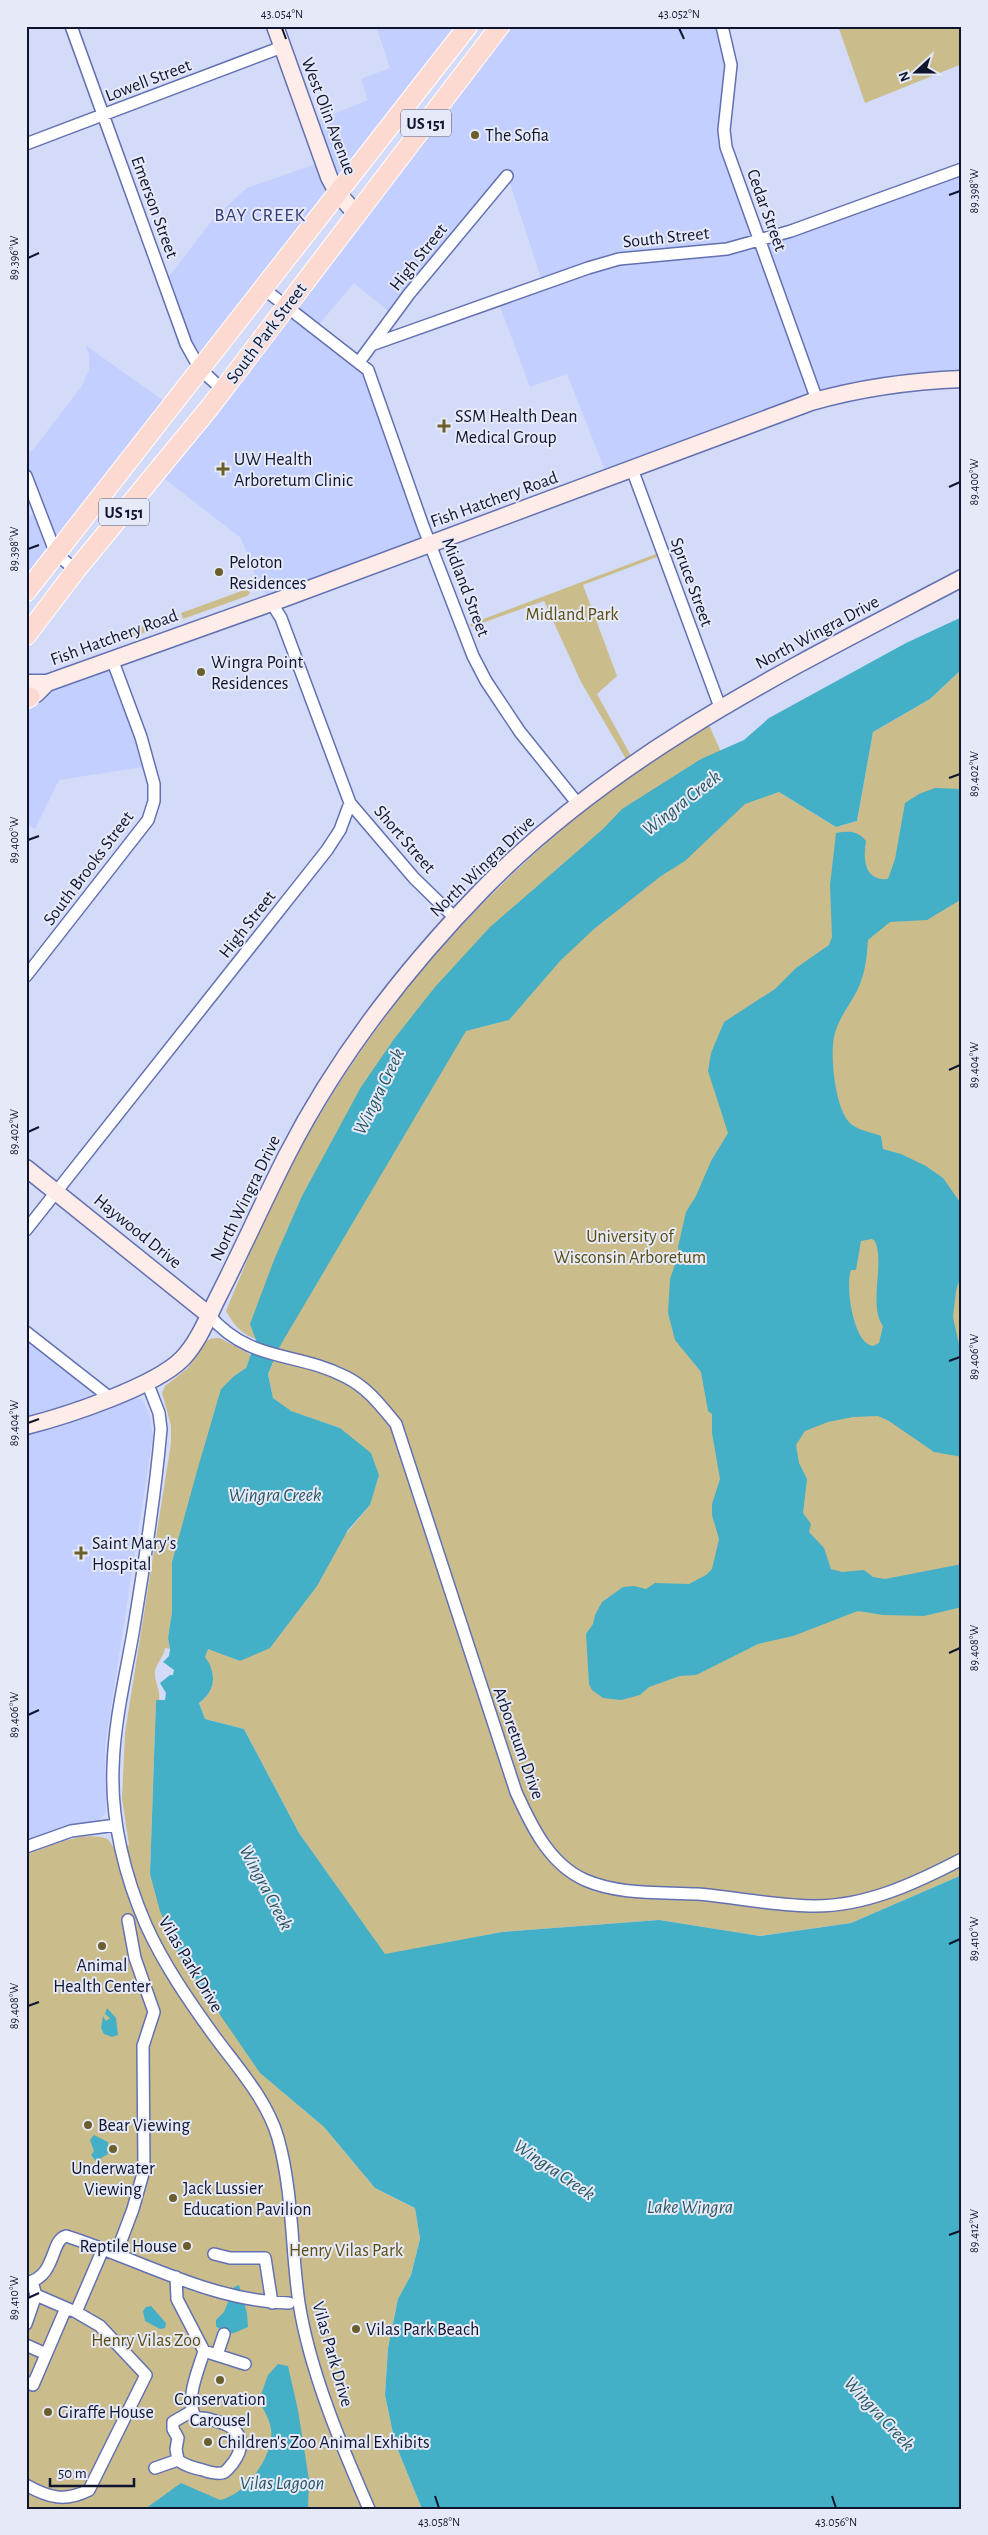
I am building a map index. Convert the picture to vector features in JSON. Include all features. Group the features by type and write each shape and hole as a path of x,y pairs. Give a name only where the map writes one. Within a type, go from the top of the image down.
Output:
{"main road":[{"name":"South Park Street","path":"26,592 468,26"},
{"name":"South Park Street","path":"26,636 76,570 223,390 495,28"}],"street":[{"name":"Emerson Street","path":"71,26 186,344 200,369 223,390"},
{"name":"West Olin Avenue","path":"275,26 322,162 337,192 356,214"},
{"name":"Cedar Street","path":"722,26 731,65 724,141 817,400"},
{"name":"Lowell Street","path":"26,144 282,47"},
{"name":"South Street","path":"374,344 588,268 619,259 727,249 796,230 962,169"},
{"name":"High Street","path":"359,362 409,294 507,176"},
{"name":"Midland Street","path":"264,289 368,370 473,656 486,681 520,732 578,804"},
{"name":"Fish Hatchery Road","path":"27,694 47,683 431,544 817,400 863,388 931,380 962,379"},
{"name":"Spruce Street","path":"632,469 720,707"},
{"path":"26,476 56,554 76,570"},
{"name":"North Wingra Drive","path":"53,1419 146,1382 183,1359 209,1315 287,1154 348,1051 396,986 455,918 521,853 578,804 650,752 720,707 962,578"},
{"path":"272,602 281,618 350,803"},
{"name":"South Brooks Street","path":"26,976 148,820 154,801 154,784 141,737 112,659"},
{"name":"High Street","path":"26,1230 327,850 340,830 350,803"},
{"name":"Short Street","path":"350,803 414,878 455,918"},
{"name":"Haywood Drive","path":"26,1168 209,1315 221,1329"},
{"name":"Arboretum Drive","path":"221,1329 249,1347 321,1366 347,1378 373,1395 396,1424 516,1792 532,1827 556,1859 584,1879 616,1889 710,1895 815,1906 861,1900 900,1889 962,1859"},
{"path":"26,1332 109,1397"},
{"name":"Vilas Park Drive","path":"146,1382 159,1413 161,1429 136,1611 116,1729 112,1770 116,1825 136,1898 156,1945 181,1989 262,2102 275,2130 286,2176 299,2302 304,2332 329,2407 369,2509"},
{"path":"26,1426 53,1419"},
{"path":"26,1437 53,1419"},
{"path":"26,1847 71,1831 116,1825"},
{"path":"116,2254 134,2209 144,2170 144,2046 154,2012 135,1958 128,1920"},
{"path":"26,2485 39,2492 58,2498 76,2497 89,2490 146,2375 100,2326 71,2310 36,2295 29,2282 44,2274 59,2240 63,2236 217,2292 268,2302 289,2303"},
{"path":"26,2382 33,2385 46,2354 103,2249"},
{"path":"214,2254 230,2258 265,2258 268,2302"},
{"path":"176,2277 177,2299 204,2351 192,2397 197,2418"},
{"path":"26,2324 36,2295"},
{"path":"217,2355 224,2334"},
{"path":"26,2345 46,2354"},
{"path":"204,2351 245,2364"},
{"path":"155,2468 178,2460 193,2468 221,2474 226,2472 239,2455 240,2437 230,2425 203,2417 172,2422 172,2429 178,2438 176,2449 178,2460"}],"shaded area":[{"path":"376,26 468,26 200,369 164,283 214,218 247,188 322,162 309,124 368,100 361,79 390,68"},
{"path":"500,26 722,26 726,40 724,130 758,240 962,169 962,379 863,388 608,478 567,374 530,387 498,301 543,284 508,177 394,316 354,283 315,329 359,362 431,544 271,602 258,583 241,538 157,473"},
{"path":"85,345 171,406 26,592 26,517 40,512 26,476 26,453 33,450 81,387 89,370 89,354"},
{"path":"112,659 149,766 59,780 35,829 26,823 26,699"},
{"name":"Saint Mary's Hospital","path":"26,1337 80,1379 109,1407 133,1398 142,1399 150,1417 153,1436 105,1746 106,1812 99,1821 67,1825 26,1841"}],"green space":[{"path":"838,26 962,26 962,64 865,103"},
{"name":"Midland Park","path":"656,554 657,557 583,585 617,676 597,694 635,763 630,766 581,682 544,601 471,627 470,624"},
{"path":"247,589 250,593 247,596 183,619 181,613"},
{"path":"178,614 180,620 124,640 121,634"},
{"name":"University of Wisconsin Arboretum","path":"962,669 962,1875 851,1923 760,1936 659,1920 502,1932 385,1955 299,1833 244,1729 205,1719 199,1703 209,1693 213,1681 211,1669 204,1657 208,1648 240,1661 370,1505 340,1428 290,1411 273,1398 268,1374 280,1346 248,1336 231,1320 226,1311 259,1233 296,1157 324,1108 351,1065 411,984 478,908 551,839 590,806 634,774 709,725 744,803 779,792 836,827 857,821 873,732 930,699"},
{"path":"220,1338 251,1355 246,1368 234,1376 172,1562 172,1612 168,1638 170,1649 165,1648 155,1671 159,1700 156,1700 150,1874 260,2073 324,2127 375,2188 415,2208 420,2239 411,2275 398,2299 388,2348 385,2395 395,2443 422,2509 26,2509 26,1855 67,1840 88,1836 108,1839 114,1848 129,1845 122,1799 125,1733 171,1443 171,1426 162,1393 165,1386 188,1368 206,1341"}],"water":[{"name":"Lake Wingra","path":"962,617 962,669 930,699 873,732 857,821 836,827 779,792 745,804 685,861 661,876 594,929 560,961 509,1020 466,1031 280,1346 268,1374 273,1398 291,1411 340,1428 371,1453 379,1475 370,1505 348,1530 317,1586 270,1648 240,1661 208,1649 205,1657 212,1669 213,1682 209,1693 199,1703 205,1719 244,1729 299,1833 385,1954 502,1932 659,1920 760,1936 851,1923 962,1875 962,2509 422,2509 395,2443 385,2395 388,2348 398,2299 411,2275 420,2239 415,2208 375,2188 324,2127 260,2073 179,1955 160,1911 150,1874 156,1700 165,1700 166,1693 160,1683 170,1675 173,1675 174,1670 163,1662 169,1656 170,1649 168,1638 172,1612 172,1562 197,1471 221,1389 234,1376 246,1368 256,1340 250,1324 274,1260 302,1196 361,1087 394,1039 435,987 490,927 603,829 622,809 701,759 744,740 769,718 906,643"},
{"path":"935,788 962,789 962,899 927,920 890,922 868,940 867,956 861,981 836,1029 833,1046 833,1068 840,1105 849,1122 860,1129 881,1136 883,1149 901,1154 926,1166 943,1178 962,1205 962,1271 956,1291 953,1317 962,1358 962,1457 934,1452 889,1421 878,1416 853,1417 828,1422 805,1431 796,1445 799,1463 807,1479 803,1513 811,1524 809,1532 824,1548 831,1569 842,1572 864,1570 873,1577 885,1579 962,1564 962,1607 924,1616 883,1615 858,1611 793,1636 758,1644 696,1675 680,1676 649,1687 640,1695 621,1700 603,1698 592,1690 589,1684 586,1634 593,1624 595,1615 602,1602 623,1587 634,1586 646,1589 655,1583 689,1584 706,1575 712,1569 719,1539 712,1515 712,1504 720,1479 712,1433 712,1414 708,1411 701,1372 675,1340 668,1313 670,1279 679,1253 678,1247 686,1212 696,1196 711,1161 728,1133 708,1071 711,1053 724,1022 775,989 796,968 829,945 832,937 830,885 836,833 853,832 863,837 866,841 865,861 867,868 874,876 880,879 888,879 895,859 905,803 919,794","holes":["872,1239 875,1241 878,1251 877,1307 883,1326 879,1343 873,1346 866,1343 856,1325 850,1300 849,1277 851,1270 856,1270 861,1241"]},
{"path":"107,2008 116,2018 118,2035 112,2037 104,2034 101,2028 103,2016 106,2021 110,2018 105,2014"},
{"path":"94,2135 108,2142 108,2154 101,2158 101,2162 96,2161 91,2155 94,2151 90,2140"},
{"path":"239,2285 247,2313 248,2327 234,2333 225,2334 216,2326 216,2320 224,2312 234,2287"},
{"path":"151,2306 166,2323 165,2328 160,2329 145,2321 143,2311 146,2307"},
{"name":"Vilas Lagoon","path":"278,2364 288,2366 298,2410 309,2480 308,2509 145,2509 181,2483 220,2500 230,2497 249,2482 263,2461 271,2439 268,2418 259,2400 268,2375"}],"place":[{"name":"The Sofia","path":"475,135"},
{"name":"SSM Health Dean Medical Group","path":"444,426"},
{"name":"UW Health Arboretum Clinic","path":"223,469"},
{"name":"Peloton Residences","path":"219,572"},
{"name":"Wingra Point Residences","path":"201,672"},
{"name":"Saint Mary's Hospital","path":"81,1553"},
{"name":"Animal Health Center","path":"102,1946"},
{"name":"Bear Viewing","path":"88,2125"},
{"name":"Underwater Viewing","path":"113,2149"},
{"name":"Jack Lussier Education Pavilion","path":"173,2198"},
{"name":"Reptile House","path":"187,2246"},
{"name":"Vilas Park Beach","path":"356,2329"},
{"name":"Conservation Carousel","path":"220,2380"},
{"name":"Giraffe House","path":"48,2412"},
{"name":"Children's Zoo Animal Exhibits","path":"208,2442"}],"district":[{"name":"BAY CREEK","path":"260,214"}],"water label":[{"name":"Wingra Creek","path":"681,802"},
{"name":"Wingra Creek","path":"378,1091"},
{"name":"Wingra Creek","path":"275,1494"},
{"name":"Wingra Creek","path":"267,1887"},
{"name":"Wingra Creek","path":"555,2169"},
{"name":"Wingra Creek","path":"880,2413"}],"park label":[{"name":"Henry Vilas Park","path":"346,2250"},
{"name":"Henry Vilas Zoo","path":"146,2340"}]}
